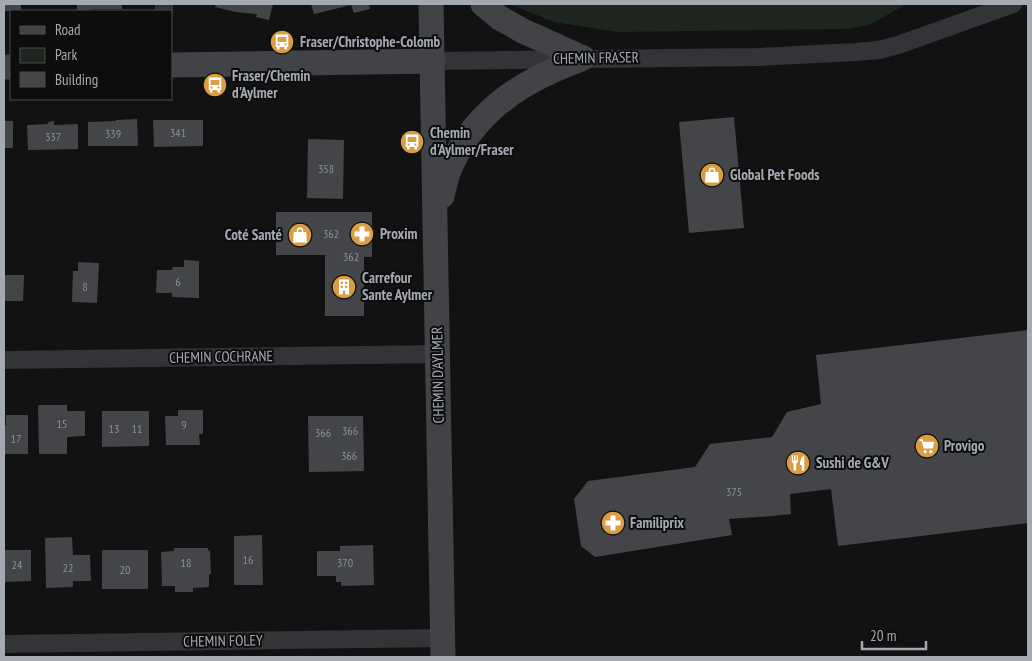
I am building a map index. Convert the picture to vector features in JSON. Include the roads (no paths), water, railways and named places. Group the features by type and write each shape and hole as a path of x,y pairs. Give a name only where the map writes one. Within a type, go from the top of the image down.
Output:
{"main road":[{"name":"CHEMIN D'AYLMER","path":"432,4 443,648"},
{"path":"483,4 500,18 523,31 584,58"},
{"path":"436,220 448,174 458,152 471,130 485,114 525,84 548,72 584,58"},
{"name":"CHEMIN FRASER","path":"172,65 433,61"}],"street":[{"name":"CHEMIN FRASER","path":"433,61 758,57 879,50 1013,4"},
{"name":"CHEMIN COCHRANE","path":"4,360 438,354"},
{"name":"CHEMIN FOLEY","path":"4,644 443,648"}],"place":[{"name":"Fraser/Christophe-Colomb","path":"282,42"},
{"name":"Fraser/Chemin d'Aylmer","path":"215,85"},
{"name":"Chemin d'Aylmer/Fraser","path":"412,142"},
{"name":"Global Pet Foods","path":"712,175"},
{"name":"Proxim","path":"362,234"},
{"name":"Coté Santé","path":"300,235"},
{"name":"Carrefour Sante Aylmer","path":"344,287"},
{"name":"Provigo","path":"927,446"},
{"name":"Sushi de G&V","path":"798,463"},
{"name":"Familiprix","path":"613,523"}]}
